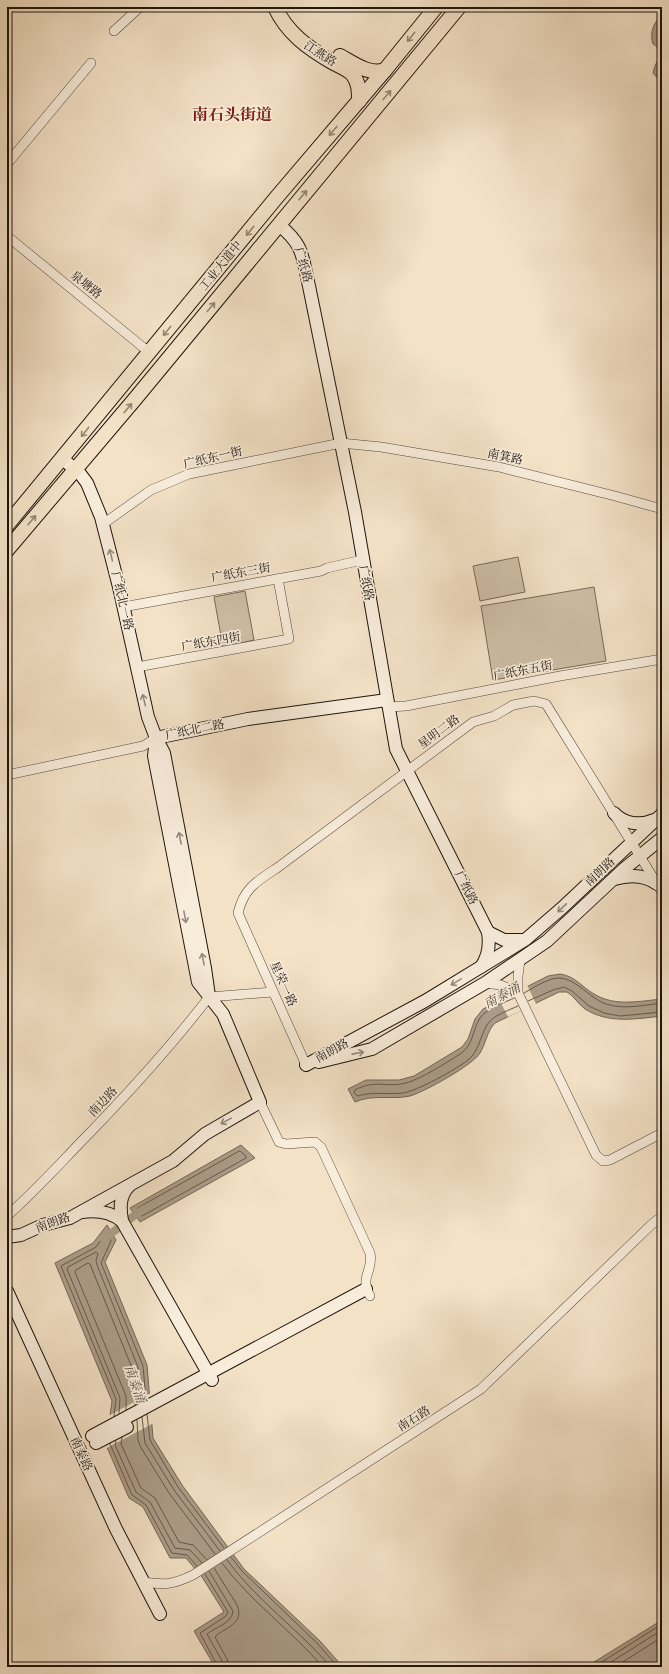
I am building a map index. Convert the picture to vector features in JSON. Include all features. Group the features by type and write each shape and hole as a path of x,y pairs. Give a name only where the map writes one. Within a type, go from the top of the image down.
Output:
{"main road":[{"name":"江燕路","path":"275,7 286,26 294,36 306,46 353,75 358,86 359,102"},
{"name":"江燕路","path":"285,7 301,31 315,41 365,69 375,72 385,70"},
{"name":"工业大道中","path":"7,525 63,459 281,192 359,102 436,7"},
{"path":"7,550 76,470 459,7"}],"street":[{"path":"114,31 140,7"},
{"path":"7,164 91,63"},
{"name":"广纸路","path":"278,225 289,233 297,242 300,249 316,320 341,443 396,749 488,932 489,950 481,967"},
{"name":"泉塘路","path":"7,236 150,353"},
{"name":"南箕路","path":"341,443 381,447 499,468 662,509"},
{"name":"广纸东一街","path":"103,524 151,490 189,474 341,443"},
{"name":"广纸北一路","path":"63,459 76,470 87,483 103,524 148,717 156,738"},
{"name":"广纸东三街","path":"123,607 321,571 327,568 362,560"},
{"name":"广纸东四街","path":"137,667 289,639 278,579"},
{"name":"广纸东五街","path":"388,703 406,706 560,676 662,659"},
{"name":"星明二路","path":"238,913 241,902 256,881 277,868 473,722 494,716 513,705 538,701 546,704 549,708 660,888"},
{"name":"广纸北二路","path":"7,775 143,746 156,738 248,719 388,703"},
{"path":"94,1440 368,1293 365,1282 370,1265 370,1253 321,1147 318,1144 311,1142 286,1144 279,1142 260,1102 223,1014 198,982 154,756 156,738"},
{"path":"614,813 622,820 632,823 645,823 659,816"},
{"name":"南朗路","path":"306,1065 425,1001 525,940 579,892 659,816"},
{"name":"南朗路","path":"306,1065 372,1049 485,983 520,960 560,930 612,880 662,838"},
{"path":"612,880 640,876 648,878 660,888"},
{"path":"579,892 587,894 589,902"},
{"name":"星荣一路","path":"238,913 306,1065"},
{"path":"488,932 504,940 525,940"},
{"path":"520,960 516,989 596,1156 603,1162 610,1160 662,1132"},
{"path":"485,983 497,984 516,989"},
{"path":"209,997 273,992"},
{"name":"南边路","path":"7,1216 25,1200 114,1108 179,1035 209,997"},
{"name":"南朗路","path":"7,1238 22,1235 43,1225 70,1218 173,1161 208,1131 260,1102"},
{"path":"131,1184 121,1198 122,1221 210,1377"},
{"path":"80,1212 101,1212 112,1215 122,1221"},
{"name":"南石路","path":"143,1582 173,1584 193,1575 482,1389 662,1216"},
{"name":"南泰路","path":"7,1291 86,1466 160,1614"}],"shaded area":[{"path":"518,557 525,592 480,601 473,566"},
{"path":"594,587 606,661 493,680 481,606"},
{"path":"245,591 254,640 223,647 214,597"}],"water":[{"path":"661,17 662,81 660,81 653,73 661,49 653,44 652,29"},
{"path":"560,974 570,977 594,994 610,1001 636,1002 662,999 662,1016 622,1019 603,1017 585,1009 567,992 559,992 495,1023 476,1058 436,1084 410,1096 396,1098 369,1098 355,1102 348,1089 366,1080 399,1080 414,1076 462,1047 468,1039 475,1019 483,1009 548,976"},
{"path":"241,1145 255,1158 140,1222 130,1208"},
{"path":"107,1225 116,1240 105,1262 147,1365 153,1438 182,1485 244,1569 320,1641 343,1667 215,1667 194,1631 224,1612 202,1577 186,1558 170,1558 143,1507 129,1498 106,1445 112,1401 55,1263 93,1243"},
{"path":"662,1620 662,1667 586,1667"}],"pier":[{"path":"527,985 536,1004 508,1017 499,999"},
{"path":"151,1393 154,1423 105,1449 104,1445 108,1416"}],"waterway":[{"name":"南泰涌","path":"104,1239 144,1209"}],"district":[{"name":"南石头街道","path":"232,115"}]}
